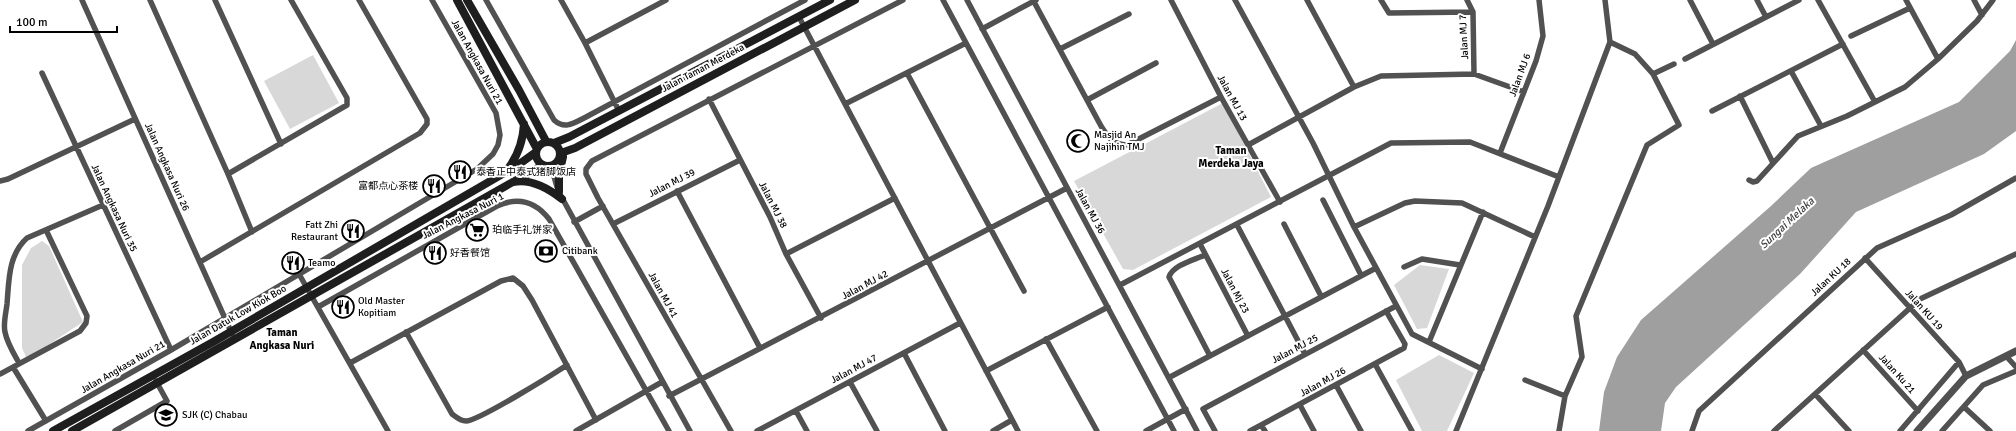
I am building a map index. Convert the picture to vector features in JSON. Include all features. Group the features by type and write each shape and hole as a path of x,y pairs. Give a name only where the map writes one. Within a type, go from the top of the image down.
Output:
{"main road":[{"path":"457,0 524,123 536,150 538,161 547,165 558,161 560,149 550,142 533,117 467,0"},
{"name":"Jalan Taman Merdeka","path":"550,142 569,137 830,0"},
{"name":"Jalan Taman Merdeka","path":"560,153 575,148 855,0"},
{"path":"533,117 545,133 558,138 569,137"},
{"path":"504,173 512,163 523,140 524,123"},
{"path":"536,150 550,142"},
{"path":"508,183 521,181 538,184 560,196 560,165 564,156 575,148"},
{"name":"Jalan Datuk Low Kiok Boo","path":"72,431 231,331 504,173 536,150"},
{"name":"Jalan Datuk Low Kiok Boo","path":"53,431 235,339 508,183 547,165"}],"street":[{"path":"150,0 228,174 252,232"},
{"path":"215,0 280,144"},
{"path":"228,174 344,108 348,102 291,0"},
{"path":"200,262 420,133 427,124 427,119 359,0"},
{"name":"Jalan Angkasa Nuri 21","path":"28,431 171,350 478,169 493,154 498,146 500,135 496,113 432,0"},
{"path":"486,0 554,120 558,124 568,126 804,0"},
{"path":"561,0 585,43 619,111"},
{"path":"585,43 666,0"},
{"path":"709,99 903,0"},
{"path":"943,0 1174,431"},
{"name":"Jalan MJ 36","path":"966,0 1170,377 1197,431"},
{"path":"982,29 1034,0 1087,100 1109,138 1114,142 1127,144 1221,97"},
{"name":"Jalan MJ 13","path":"1171,0 1221,97 1280,202"},
{"path":"1235,0 1300,117 1331,176 1354,227 1412,334 1482,369"},
{"path":"1307,0 1354,87"},
{"path":"1381,0 1389,13 1473,12"},
{"name":"Jalan MJ 7","path":"1467,0 1473,12 1474,74"},
{"name":"Jalan MJ 6","path":"1500,153 1524,92 1543,36 1539,0"},
{"path":"1464,431 1457,430 1559,177 1610,42 1605,0"},
{"path":"1690,0 1713,44"},
{"path":"1757,0 1766,17"},
{"path":"1685,59 1798,0"},
{"path":"1818,0 1875,102"},
{"path":"1906,0 1938,59"},
{"path":"1974,0 1982,15"},
{"path":"1749,180 1753,182 1757,181 1798,136 1905,87 1938,59 1982,15 1993,0"},
{"name":"Jalan Angkasa Nuri 26","path":"82,1 235,339"},
{"path":"1851,36 1910,8"},
{"path":"1060,49 1130,14"},
{"path":"799,17 1018,431"},
{"path":"1559,431 1565,396 1582,358 1576,316 1606,240 1647,146 1679,125 1653,74 1634,54 1610,42"},
{"path":"845,104 966,43"},
{"path":"1712,111 1843,44"},
{"path":"1087,100 1156,63"},
{"path":"1653,74 1674,64"},
{"path":"1791,71 1821,126"},
{"name":"Jalan Angkasa Nuri 35","path":"42,73 171,350"},
{"path":"907,73 1024,291"},
{"path":"1248,145 1354,87 1381,76 1474,74 1524,92"},
{"path":"1740,96 1774,163"},
{"name":"Jalan MJ 38","path":"709,99 773,221 786,254 821,318"},
{"name":"Jalan MJ 41","path":"709,99 592,160 587,165 586,174 730,431"},
{"path":"0,181 8,179 76,148 135,119"},
{"path":"1120,285 1331,176 1391,143 1470,142 1559,177"},
{"name":"Jalan MJ 39","path":"613,224 740,160"},
{"path":"547,165 560,196 690,431"},
{"name":"Jalan KU 18","path":"1692,431 1699,411 1877,248 1951,215 2016,178"},
{"name":"Jalan MJ 42","path":"670,396 1067,188"},
{"path":"677,191 760,348"},
{"path":"786,254 895,198"},
{"name":"Jalan Angkasa Nuri 1","path":"318,307 497,206 515,200 525,202 544,211 550,219 670,431"},
{"path":"1323,200 1361,275"},
{"path":"1354,227 1405,203 1415,201 1462,203 1535,237"},
{"path":"19,364 5,331 10,270 15,252 27,238 103,205"},
{"path":"574,222 603,206"},
{"path":"1429,342 1482,212"},
{"path":"1284,224 1322,296"},
{"path":"1237,225 1305,354"},
{"path":"0,374 80,331 86,323 87,316 46,230"},
{"name":"Jalan Mj 23","path":"1200,244 1248,336"},
{"path":"1774,431 1920,299 2016,254"},
{"path":"1205,255 1175,268 1169,277 1210,356"},
{"path":"1404,267 1422,258 1460,265"},
{"name":"Jalan KU 19","path":"1865,258 1959,362 1966,376"},
{"path":"1170,377 1376,268"},
{"path":"299,274 388,431"},
{"path":"350,363 501,281 513,278 523,286 596,420"},
{"name":"Jalan MJ 25","path":"1215,431 1203,409 1396,306"},
{"path":"986,370 1108,307"},
{"name":"Jalan MJ 26","path":"1250,431 1404,348 1405,344 1386,311"},
{"name":"Jalan MJ 47","path":"757,431 960,323"},
{"path":"406,332 452,414 459,420 466,421 487,412 567,366"},
{"path":"1046,339 1097,431"},
{"name":"Jalan Ku 21","path":"1863,350 1918,411"},
{"path":"1917,431 1966,376 2016,351"},
{"path":"904,353 945,431"},
{"path":"2006,356 2016,367"},
{"path":"1900,431 1959,362"},
{"path":"1375,364 1412,431"},
{"path":"13,367 46,421"},
{"path":"1942,431 1983,386 2016,371"},
{"path":"115,431 168,401 155,379"},
{"path":"1525,380 1565,396"},
{"path":"576,431 662,382"},
{"path":"850,382 877,431"},
{"path":"1336,385 1361,431"},
{"path":"1815,394 1849,431"},
{"path":"1300,405 1314,431"},
{"path":"1964,407 1990,431"},
{"path":"1146,431 1186,409"},
{"path":"796,411 807,431"},
{"path":"993,431 1012,420"},
{"path":"1261,425 1264,431"}],"shaded area":[{"path":"313,55 339,103 290,129 264,81"},
{"path":"1223,103 1271,197 1133,270 1123,269 1074,181"},
{"path":"42,241 49,246 83,322 27,359 22,348 22,265 31,248"},
{"path":"1420,265 1449,269 1427,328 1417,329 1394,285"},
{"path":"1439,355 1474,373 1447,431 1422,431 1396,380"}],"water":[{"name":"Sungai Melaka","path":"2016,40 2016,131 1984,154 1856,212 1800,274 1676,387 1665,403 1661,431 1599,431 1604,392 1617,357 1641,320 1771,206 1811,168 1959,102 2010,51"}],"place":[{"name":"Masjid An Najihin TMJ","path":"1078,141"},
{"name":"泰香正中泰式猪脚饭店","path":"460,172"},
{"name":"富都点心茶楼","path":"434,186"},
{"name":"珀临手礼饼家","path":"477,230"},
{"name":"Fatt Zhi Restaurant","path":"353,231"},
{"name":"Citibank","path":"546,251"},
{"name":"好香餐馆","path":"435,253"},
{"name":"Teamo","path":"293,263"},
{"name":"Old Master Kopitiam","path":"343,307"},
{"name":"SJK (C) Chabau","path":"166,415"}],"district":[{"name":"Taman Merdeka Jaya","path":"1231,156"},
{"name":"Taman Angkasa Nuri","path":"282,338"}]}
